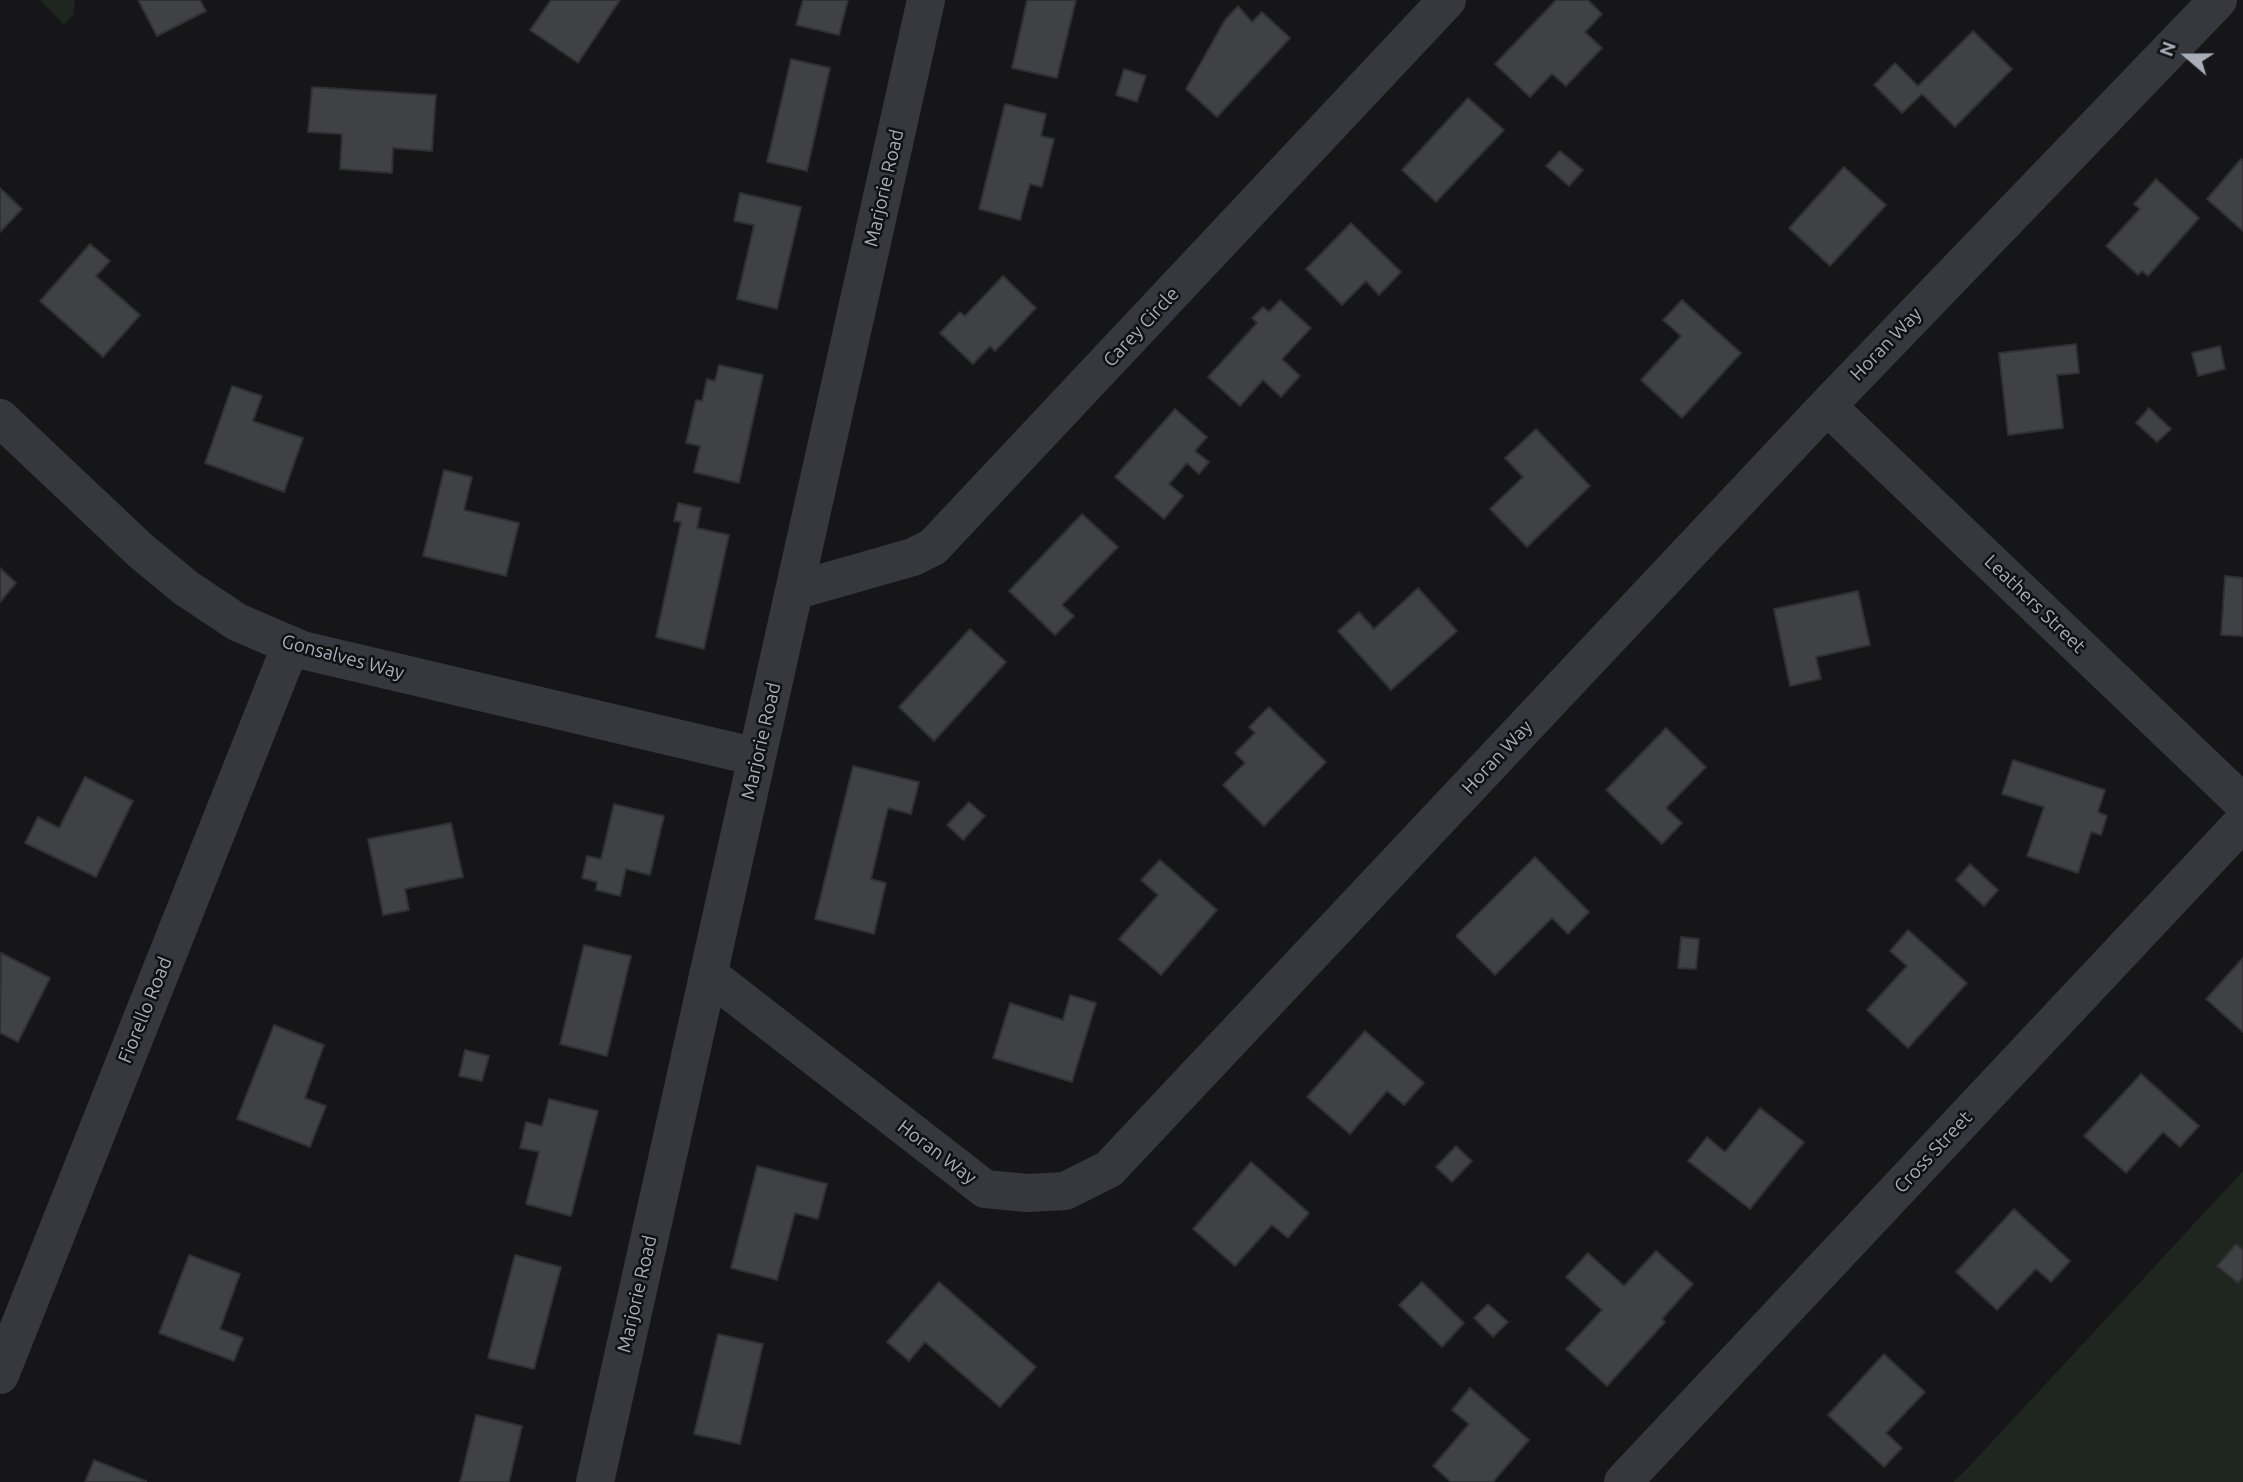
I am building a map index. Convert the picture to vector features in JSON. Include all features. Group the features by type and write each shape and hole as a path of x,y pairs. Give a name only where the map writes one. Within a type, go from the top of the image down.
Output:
{"street":[{"name":"Marjorie Road","path":"594,1482 926,0"},
{"name":"Carey Circle","path":"794,591 913,557 933,547 1447,0"},
{"name":"Horan Way","path":"708,975 985,1189 1027,1193 1065,1191 1110,1169 1827,406 2218,0"},
{"name":"Leathers Street","path":"1827,406 2243,803"},
{"name":"Gonsalves Way","path":"0,418 141,551 186,588 237,622 291,645 335,658 757,757"},
{"name":"Fiorello Road","path":"0,1375 291,645"},
{"name":"Cross Street","path":"1623,1482 2243,822"}],"shaded area":[{"path":"40,0 75,0 73,15 64,25"},
{"path":"2243,1171 2243,1482 1953,1482 1966,1470"}],"building":[{"path":"138,0 200,0 206,11 157,36"},
{"path":"551,0 620,0 578,63 530,30"},
{"path":"803,0 848,0 839,35 796,25"},
{"path":"1027,0 1076,0 1057,78 1012,68"},
{"path":"1556,0 1588,0 1602,14 1585,32 1602,48 1566,86 1552,74 1530,97 1495,64"},
{"path":"1238,6 1252,22 1262,12 1290,38 1217,117 1186,89 1225,20"},
{"path":"1973,31 2012,69 1955,127 1922,94 1902,113 1874,85 1895,63 1918,86"},
{"path":"791,59 830,68 807,171 767,162"},
{"path":"1124,69 1146,76 1137,102 1116,95"},
{"path":"312,87 436,95 432,151 393,148 392,173 340,169 342,134 308,132"},
{"path":"1468,98 1504,130 1436,202 1402,170"},
{"path":"1005,104 1046,114 1041,136 1054,139 1042,187 1030,184 1020,220 979,209"},
{"path":"1560,151 1583,170 1569,186 1546,166"},
{"path":"2241,159 2243,161 2243,231 2207,199"},
{"path":"1844,167 1886,205 1830,266 1789,228"},
{"path":"2156,179 2199,218 2148,276 2142,271 2138,275 2106,246 2140,209 2134,204"},
{"path":"0,188 22,209 0,232"},
{"path":"740,193 801,207 777,309 737,299 754,225 734,221"},
{"path":"1351,223 1401,272 1379,295 1366,281 1342,305 1306,269"},
{"path":"90,244 110,261 96,276 140,315 103,357 40,301"},
{"path":"1003,276 1036,308 995,351 990,346 973,364 940,333 960,312 965,316"},
{"path":"1280,300 1311,328 1282,359 1300,376 1281,397 1263,380 1240,406 1208,377 1257,323 1252,318 1263,307 1269,312"},
{"path":"1682,300 1741,353 1682,418 1641,380 1681,336 1663,320"},
{"path":"2076,344 2079,373 2057,375 2063,428 2008,435 1999,353"},
{"path":"2220,346 2225,369 2198,376 2192,353"},
{"path":"719,365 763,375 739,483 694,472 700,446 686,443 696,400 702,401 707,379 715,381"},
{"path":"232,386 262,396 253,421 303,438 284,492 205,463"},
{"path":"2149,408 2171,429 2157,442 2136,423"},
{"path":"1175,409 1207,437 1195,451 1209,462 1199,474 1187,463 1169,484 1183,496 1164,519 1115,477"},
{"path":"1536,429 1590,486 1527,547 1490,509 1523,477 1505,458"},
{"path":"444,470 472,477 464,510 519,523 506,576 423,556"},
{"path":"678,503 701,508 697,528 729,535 704,649 656,637 681,522 674,521"},
{"path":"1082,514 1118,547 1062,605 1074,616 1055,635 1009,591"},
{"path":"0,568 16,583 0,602"},
{"path":"2225,576 2243,578 2243,636 2221,635"},
{"path":"1418,588 1457,631 1391,690 1338,631 1359,612 1374,629"},
{"path":"1858,591 1870,645 1816,657 1821,679 1790,686 1774,609"},
{"path":"970,629 1006,662 934,741 899,707"},
{"path":"1269,707 1326,762 1264,826 1223,785 1245,763 1235,753 1255,733 1249,727"},
{"path":"1666,728 1706,767 1666,808 1682,823 1662,844 1606,790"},
{"path":"2013,760 2105,790 2098,812 2107,816 2101,835 2091,832 2078,873 2027,856 2044,807 2002,794"},
{"path":"853,766 919,782 911,814 888,808 871,879 886,883 874,934 815,919"},
{"path":"85,777 133,801 96,877 25,843 38,817 59,828"},
{"path":"969,802 985,816 963,840 947,825"},
{"path":"614,804 664,816 650,875 626,869 620,896 596,890 597,882 582,878 587,856 601,859"},
{"path":"451,823 463,877 405,889 409,910 383,915 368,839"},
{"path":"1535,857 1589,912 1568,934 1552,918 1495,975 1456,936"},
{"path":"1160,860 1217,910 1161,975 1119,939 1158,895 1141,880"},
{"path":"1970,864 1998,890 1984,906 1956,880"},
{"path":"1908,930 1967,983 1908,1048 1867,1010 1907,966 1890,951"},
{"path":"1681,937 1699,939 1696,969 1678,968"},
{"path":"584,945 631,956 607,1056 560,1044"},
{"path":"1,953 50,978 18,1042 0,1033"},
{"path":"2243,958 2243,1032 2206,999"},
{"path":"1070,995 1096,1003 1072,1082 993,1058 1010,1003 1063,1020"},
{"path":"274,1025 324,1045 305,1098 326,1106 310,1147 237,1119"},
{"path":"1365,1031 1424,1083 1404,1105 1387,1091 1350,1134 1307,1097"},
{"path":"465,1050 489,1056 482,1081 459,1076"},
{"path":"2141,1074 2199,1126 2180,1147 2163,1132 2126,1173 2084,1136"},
{"path":"549,1099 598,1111 571,1216 526,1204 539,1152 520,1148 526,1122 542,1126"},
{"path":"1760,1108 1804,1142 1750,1209 1688,1161 1707,1137 1725,1152"},
{"path":"1456,1146 1472,1161 1452,1182 1436,1167"},
{"path":"1251,1162 1309,1213 1288,1238 1272,1225 1235,1266 1193,1229"},
{"path":"757,1166 827,1184 818,1219 795,1213 777,1280 731,1268"},
{"path":"2014,1209 2070,1261 2051,1282 2036,1269 1997,1310 1956,1272"},
{"path":"2236,1244 2243,1250 2243,1277 2238,1283 2217,1266"},
{"path":"1656,1251 1693,1284 1662,1319 1665,1322 1607,1386 1566,1349 1602,1310 1566,1277 1588,1253 1624,1286"},
{"path":"189,1255 240,1274 220,1329 243,1338 234,1361 159,1333"},
{"path":"515,1255 561,1267 534,1369 488,1358"},
{"path":"939,1282 1036,1367 1000,1407 925,1342 909,1361 887,1342"},
{"path":"1422,1282 1464,1323 1442,1347 1399,1305"},
{"path":"1488,1304 1508,1322 1493,1337 1474,1318"},
{"path":"718,1334 763,1344 740,1444 694,1434"},
{"path":"1884,1354 1925,1392 1886,1433 1902,1448 1884,1467 1828,1415"},
{"path":"1470,1388 1529,1440 1493,1482 1451,1482 1433,1466 1469,1424 1452,1410"},
{"path":"476,1415 522,1426 509,1482 460,1482"},
{"path":"94,1460 146,1481 146,1482 85,1482"}]}
